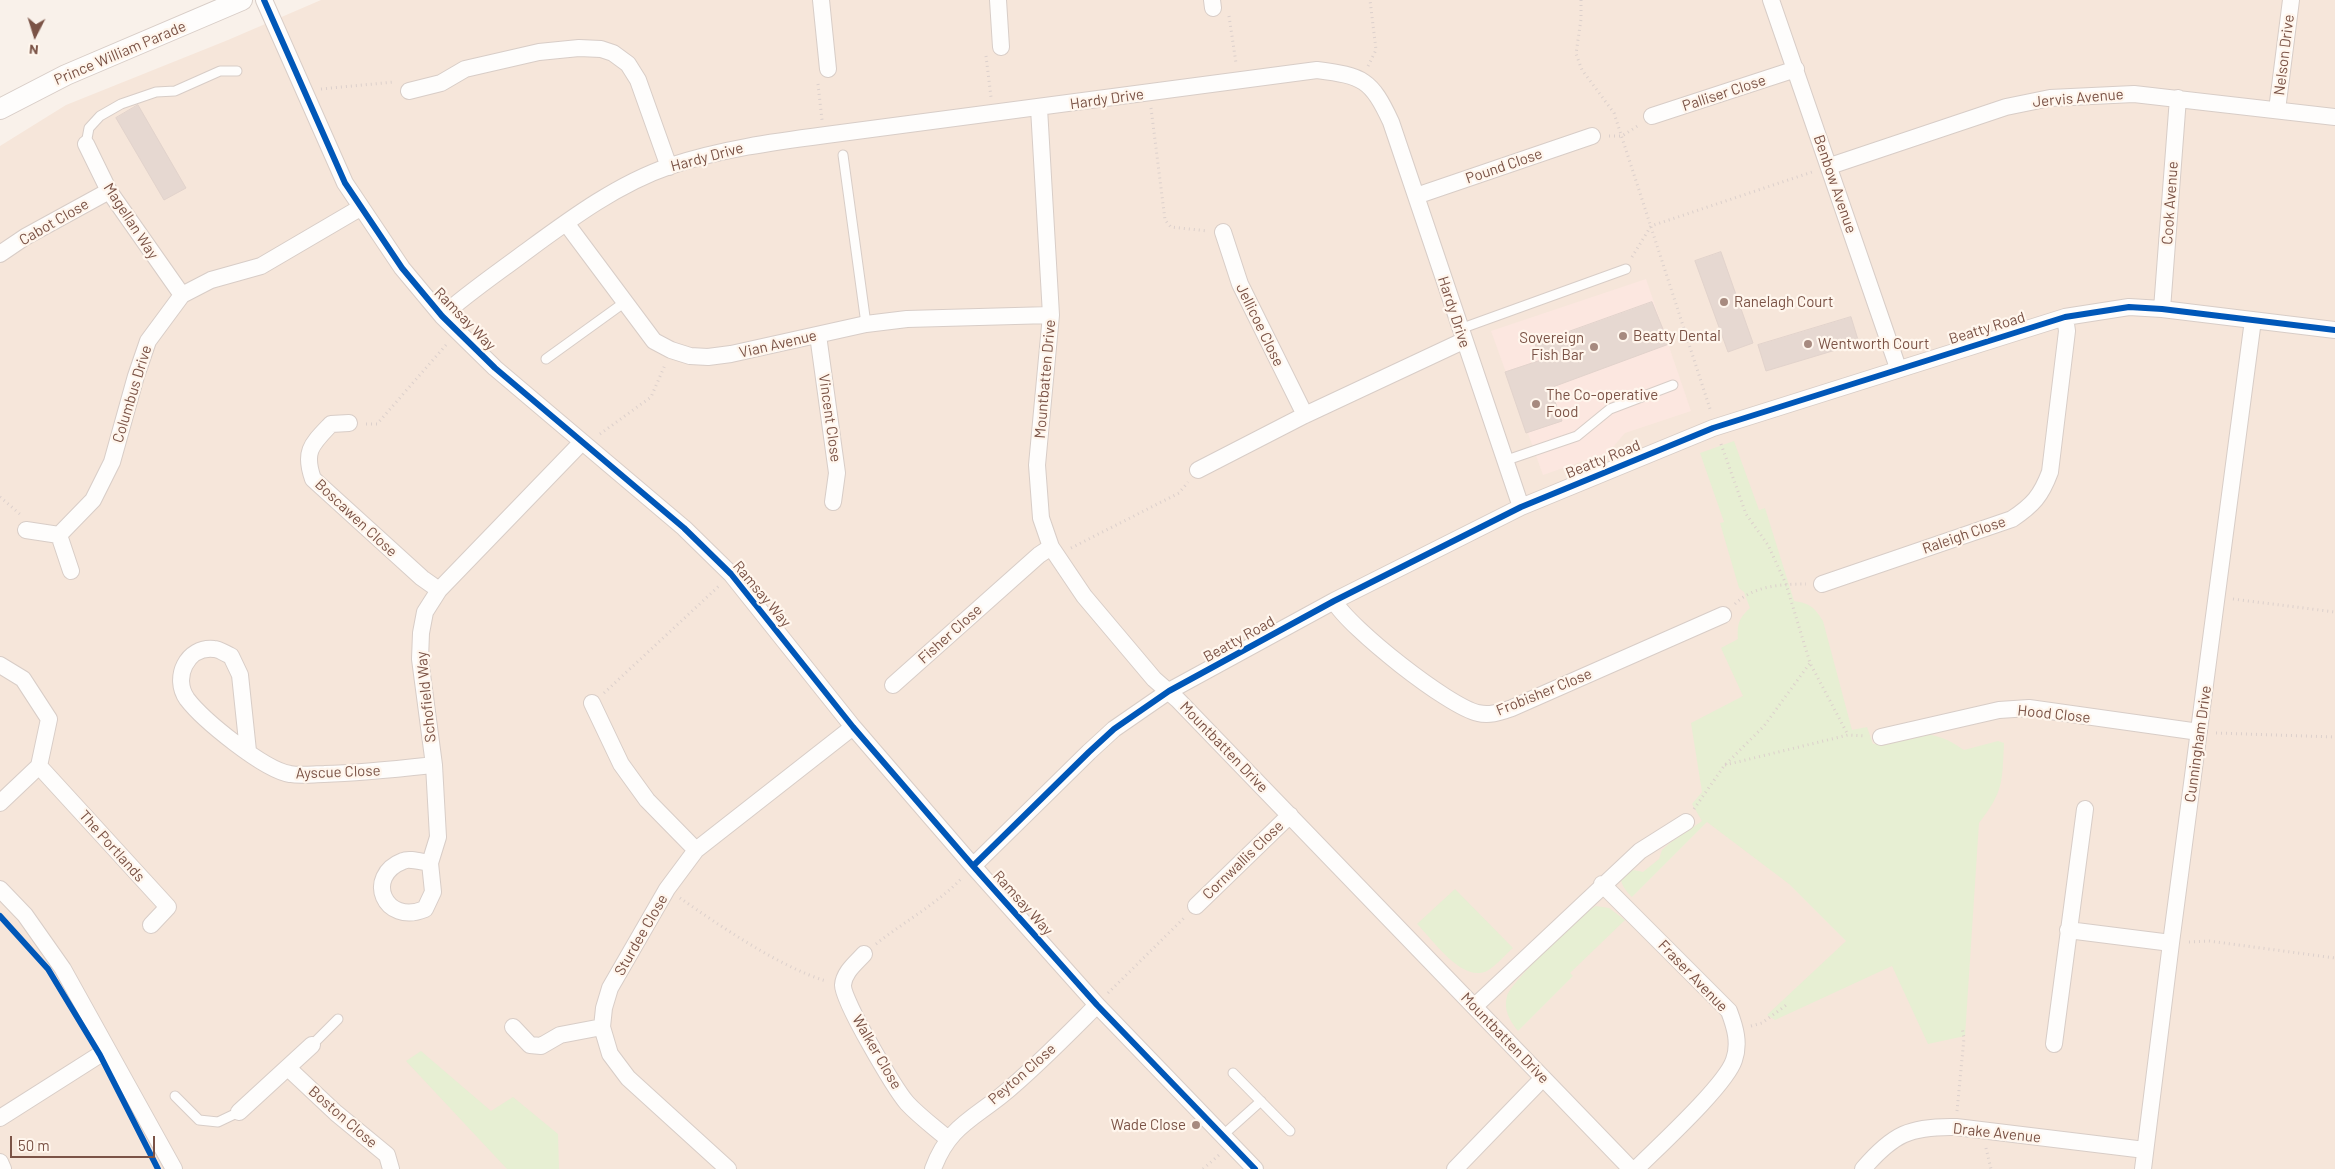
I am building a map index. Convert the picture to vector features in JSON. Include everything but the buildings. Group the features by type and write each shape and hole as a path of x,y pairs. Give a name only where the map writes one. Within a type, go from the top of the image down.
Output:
{"street":[{"name":"Prince William Parade","path":"0,109 66,74 242,0"},
{"name":"Ramsay Way","path":"264,0 302,90 345,183 402,268 442,316 494,368 684,528 731,574 854,727 973,866 1097,1005 1255,1169"},
{"path":"821,0 828,70"},
{"path":"998,0 1001,47"},
{"name":"Benbow Avenue","path":"1771,0 1830,166 1898,368"},
{"name":"Nelson Drive","path":"2277,110 2291,0"},
{"path":"409,91 441,83 464,69 539,52 579,48 601,49 613,53 628,64 638,80 669,167"},
{"name":"Palliser Close","path":"1652,116 1796,69"},
{"name":"Hardy Drive","path":"442,316 566,223 630,184 669,167 749,146 826,135 1317,70 1344,74 1363,81 1378,94 1384,108 1416,196 1504,462 1521,506"},
{"name":"Jervis Avenue","path":"1830,166 2006,107 2041,100 2093,94 2134,94 2178,98 2335,117"},
{"name":"Cook Avenue","path":"2162,309 2178,98"},
{"name":"Mountbatten Drive","path":"1039,108 1051,314 1037,465 1041,518 1054,551 1084,596 1154,679 1169,691 1290,815 1632,1169"},
{"name":"Pound Close","path":"1416,196 1592,136"},
{"name":"Magellan Way","path":"86,144 110,191 182,295"},
{"name":"Cabot Close","path":"0,254 24,237 110,191"},
{"name":"Columbus Drive","path":"59,535 73,523 97,492 112,462 136,376 148,342 182,295 211,280 261,266 360,208"},
{"name":"Vian Avenue","path":"566,223 654,340 670,350 690,356 708,357 731,354 866,324 916,319 1051,314"},
{"name":"Jellicoe Close","path":"1223,232 1244,293 1305,415"},
{"name":"Beatty Road","path":"973,866 1089,752 1114,730 1169,691 1334,601 1521,506 1713,428 1898,368 2065,317 2129,307 2162,309 2335,330"},
{"name":"Raleigh Close","path":"1822,584 2012,519 2030,507 2043,491 2050,472 2067,331 2065,317"},
{"name":"Cunningham Drive","path":"2143,1169 2171,943 2254,320"},
{"name":"Vincent Close","path":"818,334 838,473 833,502"},
{"path":"1198,470 1462,335"},
{"name":"Boscawen Close","path":"349,423 331,424 311,445 308,463 313,479 422,578 439,590"},
{"name":"Schofield Way","path":"430,864 438,837 434,765 420,659 421,633 425,612 439,590 582,442"},
{"path":"26,530 59,535 71,571"},
{"name":"Fisher Close","path":"893,685 1039,555 1054,551"},
{"name":"Frobisher Close","path":"1334,601 1339,610 1367,639 1460,707 1478,713 1493,714 1512,708 1723,615"},
{"name":"Ayscue Close","path":"248,751 240,675 231,656 214,649 195,652 183,665 180,683 187,698 228,738 270,768 291,774 362,773 434,765"},
{"path":"0,666 23,679 49,719 39,766 0,803"},
{"path":"592,703 621,764 647,800 696,850"},
{"name":"Hood Close","path":"1881,737 1999,710 2028,708 2199,732"},
{"name":"Sturdee Close","path":"728,1169 628,1078 610,1054 602,1027 604,1008 610,988 668,889 696,850 854,727"},
{"name":"The Portlands","path":"39,766 168,907 151,925"},
{"path":"2054,1044 2085,809"},
{"name":"Cornwallis Close","path":"1196,906 1290,815"},
{"path":"1475,1006 1602,884 1640,851 1686,822"},
{"name":"Fraser Avenue","path":"1602,884 1729,1011 1738,1045 1728,1074 1636,1169"},
{"path":"0,889 25,915 63,969 174,1169"},
{"path":"2068,930 2171,943"},
{"path":"843,986 848,972 864,954"},
{"name":"Walker Close","path":"843,986 849,1003 891,1081 908,1103 948,1139"},
{"name":"Peyton Close","path":"933,1169 948,1139 972,1114 1002,1094 1097,1005"},
{"path":"513,1027 530,1044 541,1046 560,1036 602,1027"},
{"path":"240,1112 312,1046"},
{"path":"0,1118 107,1050"},
{"name":"Boston Close","path":"288,1068 336,1114 387,1155 391,1169"},
{"path":"1455,1169 1543,1078"},
{"name":"Drake Avenue","path":"1863,1169 1892,1141 1909,1131 1927,1126 1956,1127 2145,1150"},
{"path":"0,1162 3,1169"}],"lane":[{"path":"86,144 89,128 100,116 121,104 156,92 175,91 220,72 237,71"},
{"path":"843,155 866,324"},
{"path":"1462,335 1626,268"},
{"path":"546,360 625,302"},
{"path":"1504,462 1577,436 1610,409 1673,385"},
{"path":"312,1046 338,1019"},
{"path":"1233,1073 1290,1131"},
{"path":"175,1096 199,1120 218,1122 240,1112"},
{"path":"1222,1136 1261,1101"}],"path":[{"path":"1363,81 1376,50 1370,0"},
{"path":"1581,0 1581,19 1576,54 1582,70 1614,113 1710,403 1713,428 1722,447 1746,514 1768,545 1786,584 1810,663 1848,736"},
{"path":"1213,4 1230,17 1236,64 1242,80"},
{"path":"992,113 986,53 1001,47"},
{"path":"826,135 821,114 818,81 828,70"},
{"path":"302,90 397,81 409,91"},
{"path":"1149,93 1165,220 1171,227 1180,230 1223,232"},
{"path":"1592,136 1622,136 1652,116"},
{"path":"1626,268 1651,226 1830,166"},
{"path":"349,423 377,424 458,331"},
{"path":"582,442 605,432 651,397 670,350"},
{"path":"1054,551 1180,493 1198,470"},
{"path":"0,497 22,517 26,530"},
{"path":"592,703 624,676 731,574"},
{"path":"1723,615 1746,593 1786,584 1822,584"},
{"path":"2217,597 2335,612"},
{"path":"1686,822 1724,766 1764,726 1810,663"},
{"path":"2199,732 2335,737"},
{"path":"1724,766 1848,736 1881,737"},
{"path":"864,954 911,917 924,911 953,887 973,866"},
{"path":"668,889 710,919 806,975 843,986"},
{"path":"1097,1005 1196,906"},
{"path":"2171,943 2209,941 2335,958"},
{"path":"1735,1028 1762,1023 1789,1003"},
{"path":"1956,1127 1964,1038 1962,1027"}],"shaded area":[{"path":"321,0 2335,0 2335,1169 0,1169 0,146 66,105 228,40"},
{"path":"1646,279 1691,411 1625,433 1609,452 1543,475 1491,331"}],"green space":[{"path":"1734,441 1759,510 1765,508 1794,601 1812,607 1823,621 1852,730 1867,727 1873,744 1920,734 1940,737 1964,750 1998,741 2004,743 2000,786 1993,802 1979,823 1965,1036 1928,1044 1892,966 1775,1020 1767,1015 1846,941 1789,884 1707,822 1632,897 1621,880 1621,876 1628,871 1643,872 1659,859 1662,850 1670,843 1702,821 1692,804 1702,792 1691,723 1743,696 1721,648 1738,639 1740,622 1743,615 1750,608 1744,592 1739,588 1720,523 1724,522 1700,453"},
{"path":"1455,889 1513,948 1487,971 1477,973 1458,966 1417,924"},
{"path":"1596,906 1609,908 1625,920 1570,973 1573,976 1518,1031 1507,1011 1507,996 1520,977 1544,952 1589,910"},
{"path":"421,1051 491,1111 513,1097 558,1134 559,1169 507,1169 406,1061"}],"cycle path":[{"path":"264,0 345,183 402,268 442,316 495,368 684,528 731,574 853,727 973,866 1097,1005 1255,1169"},
{"path":"973,866 1114,729 1169,691 1334,601 1521,507 1713,428 2065,317 2129,307 2162,309 2335,330"},
{"path":"0,916 48,969 100,1055 158,1169"}],"place":[{"name":"Ranelagh Court","path":"1724,302"},
{"name":"Beatty Dental","path":"1623,336"},
{"name":"Wentworth Court","path":"1808,344"},
{"name":"Sovereign Fish Bar","path":"1594,347"},
{"name":"The Co-operative Food","path":"1536,404"},
{"name":"Wade Close","path":"1196,1125"}]}
